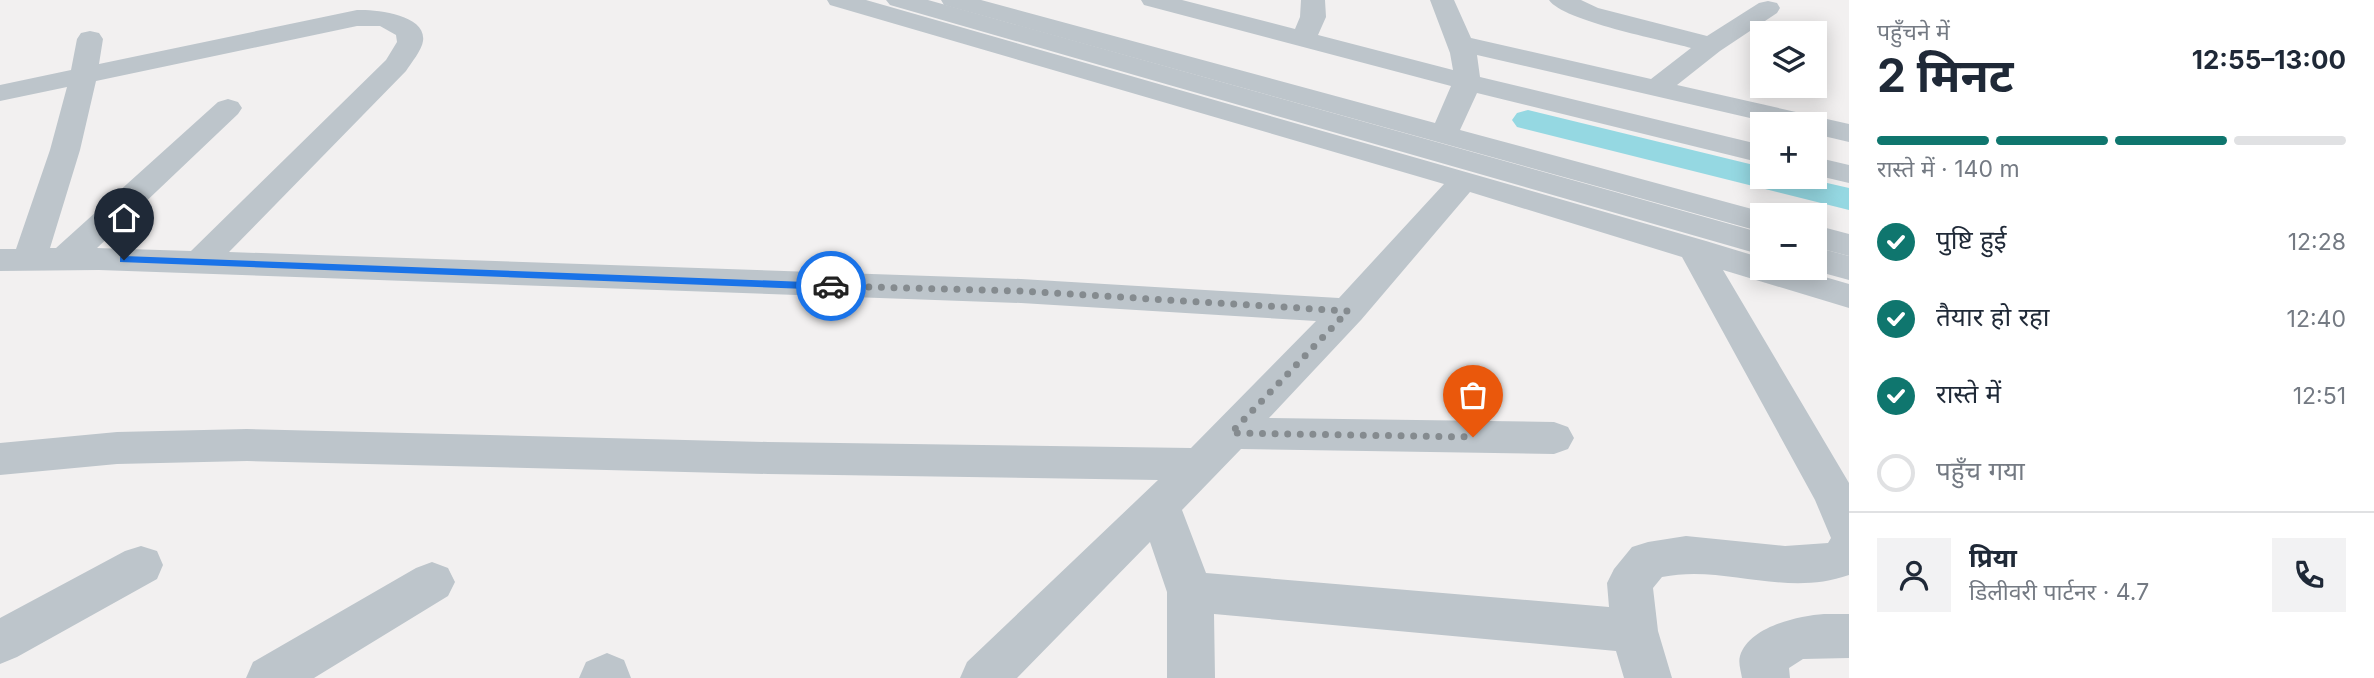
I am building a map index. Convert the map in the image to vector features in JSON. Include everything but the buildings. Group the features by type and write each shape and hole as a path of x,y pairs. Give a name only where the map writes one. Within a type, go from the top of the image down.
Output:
{"street":[{"path":"839,0 1464,180 1849,296"},
{"path":"899,0 1750,241"},
{"path":"953,0 1458,105 1750,152"},
{"path":"1153,0 1304,39 1458,105 1750,217"},
{"path":"1304,39 1312,17 1313,0"},
{"path":"1442,0 1466,58 1458,105"},
{"path":"1561,0 1589,13 1711,45"},
{"path":"1656,88 1711,45 1769,8"},
{"path":"0,93 357,18 377,16 397,21 409,32 410,42 396,65 198,264"},
{"path":"90,39 85,74 64,157 15,259 66,258 1021,291 1348,311"},
{"path":"1460,43 1758,112"},
{"path":"66,258 228,108"},
{"path":"1827,128 1849,133"},
{"path":"1827,169 1849,174"},
{"path":"984,678 1231,433 1348,311 1464,180"},
{"path":"1827,239 1849,245"},
{"path":"1694,249 1835,497 1849,531"},
{"path":"1827,262 1849,268"},
{"path":"1231,433 1554,438"},
{"path":"0,459 117,448 247,446 1201,464"},
{"path":"1159,505 1190,592 1191,678"},
{"path":"1648,678 1634,631 1630,583 1648,561 1685,555 1782,566 1824,565 1844,558 1849,545"},
{"path":"0,642 141,565"},
{"path":"270,678 432,582"},
{"path":"1190,592 1634,631"},
{"path":"1766,678 1763,659 1783,643 1814,634 1849,636"}],"waterway":[{"path":"1528,120 1849,199"}],"way so far":[{"path":"831,286 1021,291 1348,311 1231,433 1473,437"}],"route":[{"path":"124,260 831,286"}]}
